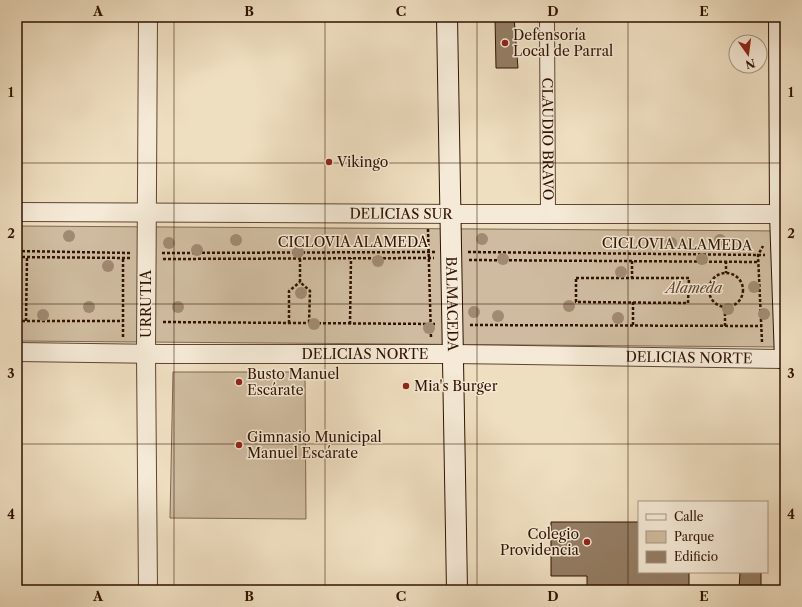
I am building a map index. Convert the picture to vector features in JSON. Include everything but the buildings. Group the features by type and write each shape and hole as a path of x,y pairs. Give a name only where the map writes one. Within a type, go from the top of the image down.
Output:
{"main road":[{"name":"BALMACEDA","path":"447,17 450,214 461,258 452,324 457,590"},
{"path":"779,17 782,214 781,255 785,359"}],"street":[{"name":"URRUTIA","path":"148,17 146,213 148,590"},
{"name":"CLAUDIO BRAVO","path":"547,17 548,214"},
{"name":"DELICIAS SUR","path":"17,212 782,214"},
{"name":"DELICIAS NORTE","path":"17,352 123,354 453,354 785,359"}],"path":[{"path":"763,358 758,255 764,245"},
{"name":"CICLOVIA ALAMEDA","path":"17,251 147,256 461,258 781,255"},
{"path":"17,258 123,258 147,256 300,259 461,258 759,262"},
{"path":"26,258 26,321"},
{"path":"123,258 123,354"},
{"path":"350,324 351,258"},
{"path":"289,323 289,292 300,282 300,259"},
{"path":"632,261 632,278"},
{"path":"726,261 726,273"},
{"path":"726,273 737,276 741,280 744,291 743,296 736,305 725,308 714,303 709,290 711,281 715,277 726,273"},
{"path":"576,278 632,278 689,278 688,302 576,302 576,278"},
{"path":"300,282 310,291 309,323"},
{"path":"688,291 709,290"},
{"path":"633,302 633,325"},
{"path":"725,308 725,326"},
{"path":"17,321 123,321"},
{"path":"163,322 762,326"}],"green space":[{"name":"Alameda","path":"17,226 785,231 785,347 17,341"},
{"name":"Gimnasio Municipal Manuel Escárate","path":"173,372 305,372 306,519 170,518"}],"place":[{"name":"Defensoría Local de Parral","path":"505,43"},
{"name":"Vikingo","path":"329,162"},
{"name":"Busto Manuel Escárate","path":"239,382"},
{"name":"Mia's Burger","path":"406,386"},
{"name":"Gimnasio Municipal Manuel Escárate","path":"239,445"},
{"name":"Colegio Providencia","path":"587,542"}]}
